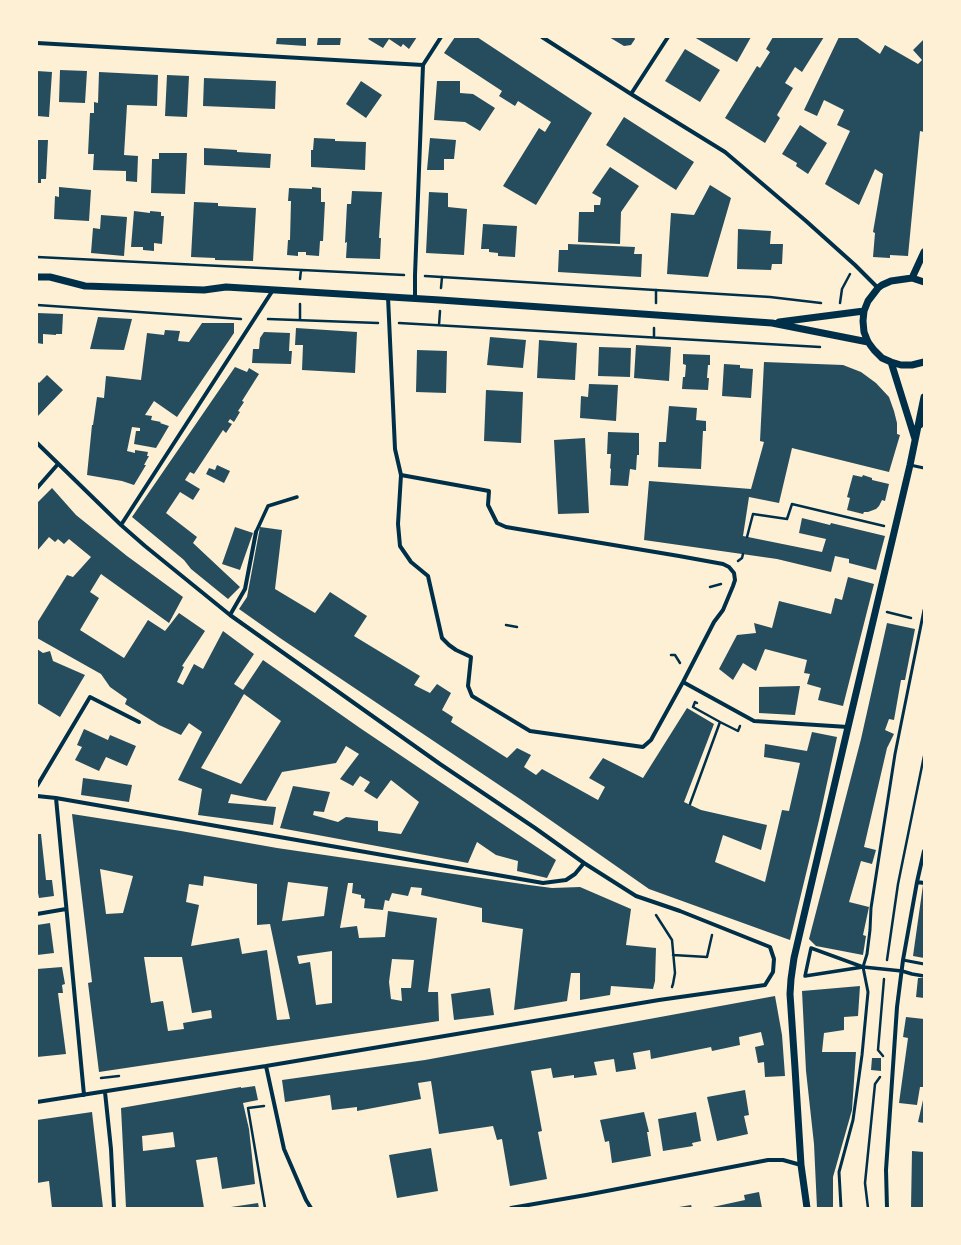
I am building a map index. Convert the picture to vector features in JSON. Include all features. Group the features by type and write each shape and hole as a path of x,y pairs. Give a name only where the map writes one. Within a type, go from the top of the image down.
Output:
{"street":[{"path":"415,299 424,65 441,37"},
{"path":"542,37 725,152 812,226 878,288"},
{"path":"631,94 668,37"},
{"path":"37,43 424,65"},
{"path":"912,278 924,252"},
{"path":"37,277 50,278 85,286 204,290 226,287 772,323 868,342"},
{"path":"924,282 912,278 891,281 878,288 868,301 864,311 863,321 864,332 868,342 882,358 901,365 912,365 924,362"},
{"path":"121,525 273,290"},
{"path":"388,297 395,449 401,475 398,524 400,546 411,562 428,576 442,638 449,645 471,657 468,686 472,696 493,710 530,730 643,747 651,740 714,622 723,610 734,580 734,573 729,567 723,564 679,556 506,527 498,523 488,505 489,491 401,475"},
{"path":"772,323 864,311"},
{"path":"891,362 915,439"},
{"path":"807,1208 801,1165 791,1002 791,980 794,958 910,465 924,397"},
{"path":"915,439 924,419"},
{"path":"37,443 121,525 230,615 440,764 584,863 636,896 680,911 770,947 774,959 773,972 765,985 659,1000 266,1066 37,1102"},
{"path":"37,488 58,464"},
{"path":"230,615 245,589 256,532 268,506 296,497"},
{"path":"683,682 754,721 848,726"},
{"path":"37,786 90,697 139,722"},
{"path":"37,796 56,798 543,883 566,880 575,874 584,863"},
{"path":"56,798 84,1095"},
{"path":"887,1208 886,1170 897,1007 902,960 924,851"},
{"path":"917,882 924,883"},
{"path":"37,914 66,909"},
{"path":"863,967 805,976 811,948 863,967 902,971 924,976"},
{"path":"266,1066 284,1148 306,1200 311,1208"},
{"path":"105,1092 111,1149 114,1208"},
{"path":"511,1208 768,1160 783,1160 801,1165"}],"lane":[{"path":"910,465 924,468"},
{"path":"841,1208 839,1172 853,1120 863,1048 868,992 863,967 867,954 871,908 887,796 924,610"},
{"path":"902,960 924,964"}],"path":[{"path":"37,256 415,275 770,296 824,303"},
{"path":"839,305 842,289 851,272"},
{"path":"37,305 233,319"},
{"path":"271,319 370,323"},
{"path":"406,323 824,347"},
{"path":"747,537 753,514 788,519 792,504 895,528"},
{"path":"710,587 724,584"},
{"path":"876,609 922,621"},
{"path":"506,625 516,627"},
{"path":"671,655 676,656 683,668"},
{"path":"702,706 695,702 693,707 738,731 745,716"},
{"path":"690,804 720,722"},
{"path":"734,723 740,726"},
{"path":"883,1062 883,1057 878,1050 885,970 898,884 924,756"},
{"path":"646,900 672,940 675,973 673,984 669,990"},
{"path":"673,955 707,957 714,930"},
{"path":"868,1208 865,1183 875,1084 882,1074"},
{"path":"264,1100 265,1106 248,1108 265,1208"}],"building":[{"path":"277,37 306,37 306,46 276,44"},
{"path":"318,37 341,37 340,45 317,45"},
{"path":"370,37 417,37 409,49 403,44 401,47 389,39 383,48 368,39"},
{"path":"455,37 477,37 592,113 536,205 503,186 539,128 545,132 551,122 518,101 515,106 499,96 502,91 444,53"},
{"path":"609,37 634,37 635,39 631,45 624,46"},
{"path":"694,37 751,37 737,62"},
{"path":"773,37 824,37 802,72 795,67 785,83 793,88 777,115 780,118 765,143 725,118 757,66 760,68 770,52 766,49"},
{"path":"839,37 856,37 880,54 885,45 918,64 922,60 913,50 924,39 924,132 920,131 908,256 890,255 890,258 873,257 875,233 873,232 883,174 875,169 859,205 825,184 850,131 837,125 844,110 824,100 817,116 804,110"},
{"path":"685,49 720,70 700,102 665,81"},
{"path":"60,70 87,71 85,103 59,102"},
{"path":"37,71 52,72 49,117 37,116"},
{"path":"99,72 158,75 157,106 127,105 124,155 138,156 137,182 126,181 126,171 93,170 94,154 88,154 90,113 94,113 94,102 98,103"},
{"path":"167,75 189,76 187,117 165,116"},
{"path":"204,78 276,81 275,109 203,106"},
{"path":"361,81 382,95 366,118 346,104"},
{"path":"437,81 460,81 460,93 473,94 495,108 480,131 465,122 434,120"},
{"path":"624,117 694,162 676,190 606,145"},
{"path":"800,125 827,143 808,174 796,166 797,163 782,154"},
{"path":"314,138 335,139 335,141 366,142 365,170 311,167 311,150 313,150"},
{"path":"430,138 456,140 454,159 444,159 444,170 427,170"},
{"path":"37,140 48,140 46,179 41,179 41,183 37,183"},
{"path":"204,148 271,154 270,168 204,165"},
{"path":"159,153 187,153 185,194 151,193 152,159 159,159"},
{"path":"610,167 639,186 621,212 620,244 578,242 579,212 594,212 594,205 600,205 601,198 592,193"},
{"path":"710,185 731,198 708,277 667,274 671,213 694,215"},
{"path":"59,187 91,190 89,221 54,219 55,196 59,197"},
{"path":"312,187 321,188 321,202 325,202 323,241 320,241 319,256 306,255 306,252 298,252 298,256 287,255 288,240 290,240 291,201 288,201 289,188 312,189"},
{"path":"352,191 382,192 379,238 381,238 380,259 346,258 347,242 345,243 347,204 351,204"},
{"path":"429,192 448,193 448,207 467,209 464,255 426,253"},
{"path":"194,202 218,203 218,206 256,208 253,261 215,260 215,258 191,257"},
{"path":"134,211 150,213 150,211 161,212 161,216 164,216 162,244 154,243 154,251 143,250 143,247 131,247"},
{"path":"101,215 127,217 124,256 91,253 93,228 100,229"},
{"path":"483,224 517,226 515,257 498,256 498,253 489,252 489,249 481,249"},
{"path":"738,229 771,231 770,244 783,244 782,264 772,264 771,270 737,269"},
{"path":"568,244 635,247 634,254 642,254 641,277 558,272 559,250 568,250"},
{"path":"37,313 63,314 62,334 43,334 43,344 37,343"},
{"path":"98,317 132,319 124,350 90,349"},
{"path":"202,323 234,323 234,333 177,417 154,401 145,415 152,416 151,420 161,422 160,423 169,426 156,448 134,444 136,431 140,431 140,428 132,427 127,451 135,453 135,450 148,452 147,456 149,456 144,465 146,465 134,485 122,481 87,475 92,425 97,397 104,398 106,376 141,380 147,333 164,335 165,330 180,331 178,341 189,342"},
{"path":"296,328 357,332 355,373 302,370 303,345 295,345"},
{"path":"264,332 290,333 289,351 292,351 291,364 252,363 253,349 259,349 260,338"},
{"path":"490,337 526,340 523,368 487,365"},
{"path":"539,340 577,343 575,380 537,378"},
{"path":"636,345 671,347 669,381 634,378"},
{"path":"599,347 631,348 630,377 598,376"},
{"path":"417,350 447,351 446,393 416,392"},
{"path":"683,354 710,355 710,365 708,365 707,378 709,378 708,390 682,389 686,365 683,364"},
{"path":"764,362 843,365 861,372 876,383 889,397 897,423 897,434 900,435 889,472 792,448 779,503 749,497 743,536 822,552 826,539 799,533 802,518 830,525 831,523 885,536 876,570 849,563 849,559 835,556 831,572 777,559 644,540 649,481 751,489 764,442 760,441"},
{"path":"724,364 740,365 740,368 753,369 751,398 722,396"},
{"path":"235,367 247,372 249,368 259,374 242,401 244,402 238,411 240,412 234,422 230,419 228,422 232,424 226,433 223,430 194,474 190,472 185,480 200,489 193,500 180,492 166,513 197,537 193,543 240,587 228,599 191,569 184,560 132,517"},
{"path":"47,375 63,390 37,417 37,381 39,383"},
{"path":"589,384 618,385 616,421 580,418 581,396 588,397"},
{"path":"486,390 523,392 521,443 484,441"},
{"path":"669,406 697,408 696,420 706,421 706,431 703,431 701,469 658,467 659,442 666,442"},
{"path":"608,432 639,433 639,455 637,455 636,470 630,469 628,486 610,485 611,454 607,454"},
{"path":"585,438 589,513 558,514 554,440"},
{"path":"217,465 230,471 224,483 206,474 209,468 215,470"},
{"path":"853,475 862,477 863,475 872,478 872,480 889,484 885,501 882,500 876,509 864,512 863,514 847,510 850,498 847,497"},
{"path":"52,488 76,515 127,556 183,597 169,623 101,574 90,592 99,598 80,630 124,658 148,620 165,631 179,613 205,631 182,666 184,667 177,682 183,685 194,664 203,669 223,631 254,654 234,684 243,690 263,660 360,728 556,860 547,878 517,871 518,861 496,855 477,842 468,863 280,828 293,786 330,792 324,812 314,811 313,815 338,822 346,817 378,821 378,831 401,834 419,802 391,780 377,799 364,791 370,782 360,776 353,786 340,779 359,754 346,746 336,763 282,772 266,801 231,794 228,803 276,807 273,825 198,815 202,789 178,780 202,732 189,723 181,735 159,725 125,704 127,699 110,687 101,674 37,638 37,623 67,575 73,577 91,557 69,539 64,544 58,539 55,542 49,537 37,551 37,503","holes":["244,694 281,721 241,784 201,768"]},
{"path":"235,527 253,533 240,570 222,564"},
{"path":"260,527 282,530 275,589 315,613 330,592 367,616 354,636 420,676 414,685 430,693 437,684 451,693 442,710 453,717 451,722 507,758 517,748 531,755 524,767 536,775 542,769 598,800 605,787 589,778 603,758 643,778 687,708 714,724 684,802 701,810 767,825 761,850 723,835 715,862 765,882 782,810 789,811 800,763 764,757 765,744 807,751 812,732 837,737 790,940 649,889 523,801 239,609 247,597"},
{"path":"848,577 874,584 843,706 818,700 821,688 807,684 810,674 804,673 807,660 765,649 756,671 743,663 733,680 719,669 737,635 756,633 754,623 772,628 779,601 831,614 835,598 842,600"},
{"path":"887,623 915,629 905,680 901,680 894,720 889,719 885,730 894,734 887,748 864,847 876,850 872,864 861,861 849,902 869,907 863,935 866,936 863,955 816,946 809,939 861,739"},
{"path":"37,649 43,653 50,651 53,661 85,675 60,717 37,703"},
{"path":"800,686 795,715 759,713 759,687"},
{"path":"84,729 108,740 110,735 136,746 127,766 106,757 99,771 75,760 82,747 77,745"},
{"path":"83,778 132,785 129,802 81,795"},
{"path":"72,814 277,848 529,885 552,888 580,887 631,909 626,945 656,948 655,981 653,989 611,986 610,995 580,1000 580,973 571,973 567,1001 514,1010 523,929 482,922 482,908 421,895 422,888 411,887 408,896 392,893 389,901 385,900 383,910 364,908 365,899 361,898 361,895 352,893 353,883 348,883 340,928 357,926 359,938 385,937 388,911 437,918 428,992 438,992 439,1021 99,1072 88,983 92,982","holes":["100,869 133,876 123,913 106,914","204,876 257,884 257,925 270,924 290,1019 277,1020 267,950 242,954 239,938 191,946 199,905 186,902 189,884 203,886","288,882 328,887 324,916 282,921","332,951 332,1003 316,1005 310,962 299,964 297,956","144,957 182,957 192,1013 211,1010 212,1018 183,1023 184,1029 168,1031 163,1001 151,1003","392,959 414,960 411,988 401,988 402,1001 391,999 389,982"]},
{"path":"37,834 41,834 46,880 52,880 54,896 39,898 37,893"},
{"path":"924,885 924,958 913,956"},
{"path":"50,923 54,953 37,955 37,925"},
{"path":"62,967 65,984 62,985 63,993 58,993 66,1054 37,1057 37,969"},
{"path":"918,978 924,978 924,998 916,997"},
{"path":"860,986 858,1016 844,1017 844,1030 824,1033 822,1052 856,1052 852,1110 833,1177 833,1208 817,1208 814,1144 806,1071 802,991"},
{"path":"490,988 494,1015 454,1020 451,994"},
{"path":"775,996 782,1035 785,1076 765,1077 764,1062 758,1063 755,1047 764,1045 761,1032 739,1037 740,1045 712,1051 711,1047 651,1059 650,1050 633,1053 636,1069 616,1072 614,1059 594,1062 597,1075 574,1078 574,1075 553,1078 551,1068 531,1071 542,1131 538,1132 547,1179 510,1186 502,1139 497,1140 493,1126 439,1134 431,1081 418,1083 421,1099 357,1111 357,1107 332,1110 330,1095 285,1102 282,1080 425,1060"},
{"path":"906,1017 924,1019 924,1087 920,1087 917,1105 899,1103 908,1038 903,1037"},
{"path":"872,1058 881,1058 881,1071 871,1070"},
{"path":"255,1086 258,1100 243,1103 249,1129 255,1184 222,1189 217,1157 196,1160 204,1208 126,1208 121,1108","holes":["173,1132 175,1147 143,1151 142,1136"]},
{"path":"745,1090 749,1115 744,1116 748,1134 717,1141 707,1097"},
{"path":"923,1100 924,1123 918,1122"},
{"path":"92,1112 103,1208 52,1208 49,1181 37,1183 37,1120"},
{"path":"644,1112 649,1132 647,1132 651,1156 612,1163 609,1141 605,1142 600,1120"},
{"path":"696,1112 701,1141 692,1143 693,1146 663,1151 658,1119"},
{"path":"431,1148 438,1191 397,1198 389,1155"},
{"path":"912,1151 924,1152 924,1208 911,1208"},
{"path":"759,1192 762,1208 708,1208 745,1200 744,1195"},
{"path":"258,1203 259,1208 231,1208 231,1207"},
{"path":"691,1205 692,1208 679,1208 679,1207"}]}
